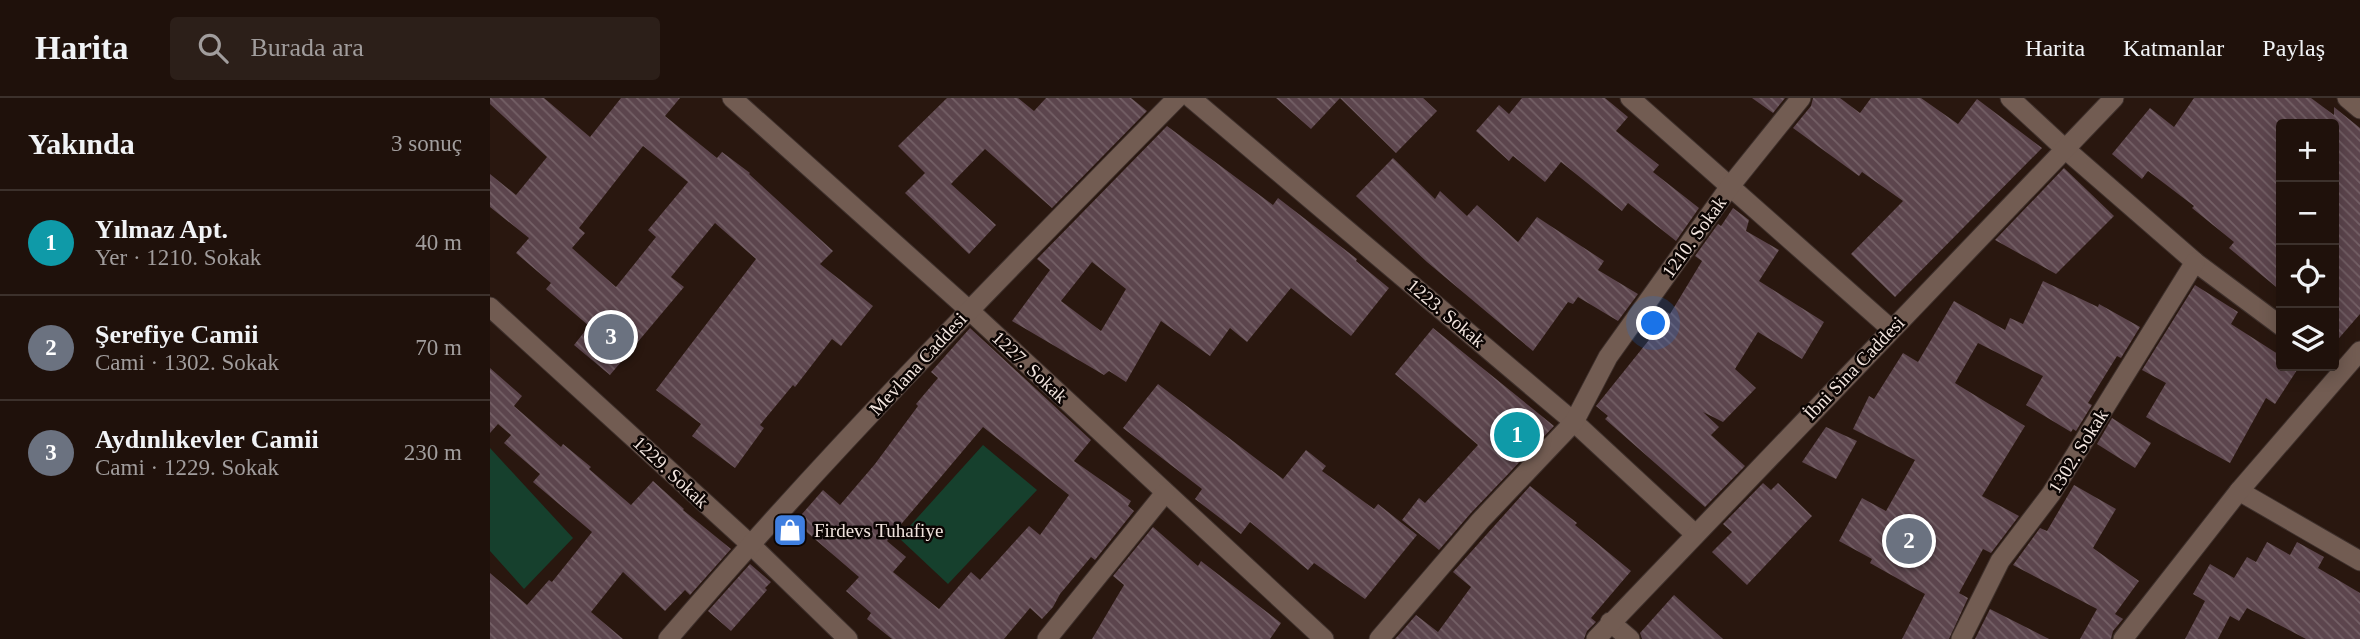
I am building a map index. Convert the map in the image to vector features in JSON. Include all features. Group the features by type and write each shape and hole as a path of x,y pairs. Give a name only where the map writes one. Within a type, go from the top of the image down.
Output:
{"street":[{"name":"1227. Sokak","path":"732,98 969,310 1324,639"},
{"name":"Mevlana Caddesi","path":"668,639 750,544 969,310 1177,98"},
{"name":"1223. Sokak","path":"1191,98 1574,422 1695,534"},
{"path":"1630,98 1891,329"},
{"name":"1210. Sokak","path":"1379,639 1480,521 1574,422 1608,356 1731,185 1801,98"},
{"path":"2010,98 2195,262 2276,322"},
{"name":"İbni Sina Caddesi","path":"1596,639 2114,98"},
{"path":"2347,98 2360,109"},
{"name":"1302. Sokak","path":"1961,639 2000,561 2051,494 2195,262"},
{"name":"1229. Sokak","path":"490,307 750,544 848,639"},
{"path":"2339,366 2360,351"},
{"path":"2123,639 2335,371"},
{"path":"2238,491 2360,561"},
{"path":"1047,639 1165,493"},
{"path":"1610,622 1630,639"}],"green space":[{"path":"983,445 1037,490 948,584 899,538"},
{"path":"490,448 573,538 524,589 490,551"}],"building":[{"path":"490,98 544,98 590,137 621,98 680,98 665,116 717,158 722,152 750,173 833,251 820,264 873,306 841,346 832,339 795,387 793,385 760,425 764,428 735,468 692,436 701,424 656,390 756,259 715,223 671,277 684,287 610,375 574,345 589,326 546,289 551,283 516,253 529,238 490,207 490,174 516,195 547,157 490,104","holes":["643,146 688,182 648,230 656,237 616,287 572,248 585,233 579,228"]},
{"path":"947,98 1018,98 1034,111 1046,98 1131,98 1147,111 1052,208 985,149 951,184 996,225 969,254 905,193 925,173 898,146"},
{"path":"1276,98 1340,98 1311,129"},
{"path":"1340,98 1423,98 1437,111 1396,153"},
{"path":"1522,98 1605,98 1628,117 1616,131 1659,165 1653,172 1699,208 1676,241 1628,203 1622,211 1561,162 1545,182 1513,156 1509,161 1476,131 1499,105 1509,114"},
{"path":"1752,98 1785,98 1773,113"},
{"path":"1813,98 1840,98 1860,113 1871,98 1921,98 1958,124 1977,99 2042,148 1895,297 1851,254 1903,201 1862,172 1859,176 1793,128 1811,106"},
{"path":"2194,98 2311,98 2334,115 2334,107 2360,128 2360,314 2339,338 2339,119 2276,119 2276,287 2229,248 2234,242 2192,208 2194,206 2148,171 2142,179 2112,154 2150,108 2174,127"},
{"path":"1167,126 1273,205 1278,198 1357,259 1356,261 1389,288 1351,336 1291,288 1247,342 1230,328 1210,356 1161,321 1126,382 1109,371 1104,375 1012,321 1050,270 1037,259","holes":["1092,262 1126,289 1101,331 1061,301"]},
{"path":"1393,158 1435,199 1440,191 1467,216 1477,205 1518,242 1537,217 1604,261 1598,270 1638,294 1618,321 1578,297 1573,304 1568,302 1533,351 1427,262 1356,196"},
{"path":"2064,168 2114,216 2056,274 1995,240"},
{"path":"1733,208 1749,220 1746,231 1779,250 1759,281 1824,322 1802,359 1758,332 1735,369 1756,388 1723,422 1703,412 1719,427 1711,435 1745,466 1705,507 1605,419 1608,416 1596,406 1649,340 1640,334 1659,307 1670,314 1702,261 1695,256"},
{"path":"2043,281 2098,307 2099,304 2140,327 2121,358 2117,356 2088,403 2092,405 2076,431 2073,429 2071,432 2026,405 2043,376 1978,343 1955,383 2025,426 1982,496 2019,516 1991,553 1983,549 1959,593 1968,598 1949,639 1902,639 1925,594 1870,563 1872,559 1839,541 1862,498 1886,511 1915,460 1853,429 1869,396 1874,399 1903,353 1918,362 1954,301 2005,330 2010,318 2023,324"},
{"path":"2195,285 2238,312 2231,324 2276,353 2276,371 2296,371 2275,404 2266,398 2230,463 2146,417 2166,383 2142,370"},
{"path":"970,328 1091,440 1074,461 1131,501 1128,506 1134,511 1095,560 1091,557 1042,619 1030,608 1004,639 892,639 867,619 871,613 846,591 859,577 795,522 823,490 840,505 875,464 918,406 916,404 938,378 931,372","holes":["983,427 1069,495 1040,535 1029,526 980,580 971,572 939,609 893,572 906,557 887,541"]},
{"path":"1433,328 1554,426 1439,550 1402,520 1419,498 1425,503 1478,445 1395,374"},
{"path":"490,368 522,396 514,406 561,447 563,444 591,467 589,469 631,505 653,481 683,510 731,549 690,595 685,590 665,611 623,572 591,612 623,639 490,639 490,573 527,605 549,580 552,582 592,532 533,482 540,474 504,443 511,435 498,424 490,433"},
{"path":"1158,384 1283,479 1306,450 1326,466 1322,471 1374,509 1378,504 1417,535 1365,599 1314,563 1308,570 1250,522 1241,534 1195,499 1202,489 1123,428"},
{"path":"2112,418 2151,443 2135,468 2097,444"},
{"path":"1826,427 1857,441 1836,479 1802,462"},
{"path":"1763,483 1771,490 1778,483 1812,516 1747,585 1712,552 1732,532 1723,524"},
{"path":"2074,485 2116,509 2093,548 2139,581 2115,614 2123,619 2113,631 2111,639 2080,639 2097,609 2013,565 2040,528 2047,531"},
{"path":"1530,486 1631,571 1591,618 1596,622 1587,631 1584,639 1395,639 1416,615 1438,632 1471,587 1453,572"},
{"path":"1153,527 1198,566 1201,561 1281,623 1270,639 1092,639 1124,585 1113,576"},
{"path":"2267,542 2290,555 2297,542 2324,557 2318,568 2360,593 2360,639 2306,639 2247,608 2239,621 2230,616 2218,639 2185,639 2205,601 2193,594 2210,564 2234,578 2247,557 2256,562"},
{"path":"750,564 771,582 731,631 708,611"},
{"path":"1674,595 1723,639 1642,639 1640,633"},
{"path":"1990,609 2049,639 1975,639"}],"place":[{"name":"Aydınlıkevler Camii","path":"611,337"},
{"name":"Yılmaz Apt.","path":"1517,435"},
{"name":"Firdevs Tuhafiye","path":"790,530"},
{"name":"Şerefiye Camii","path":"1909,541"}]}
